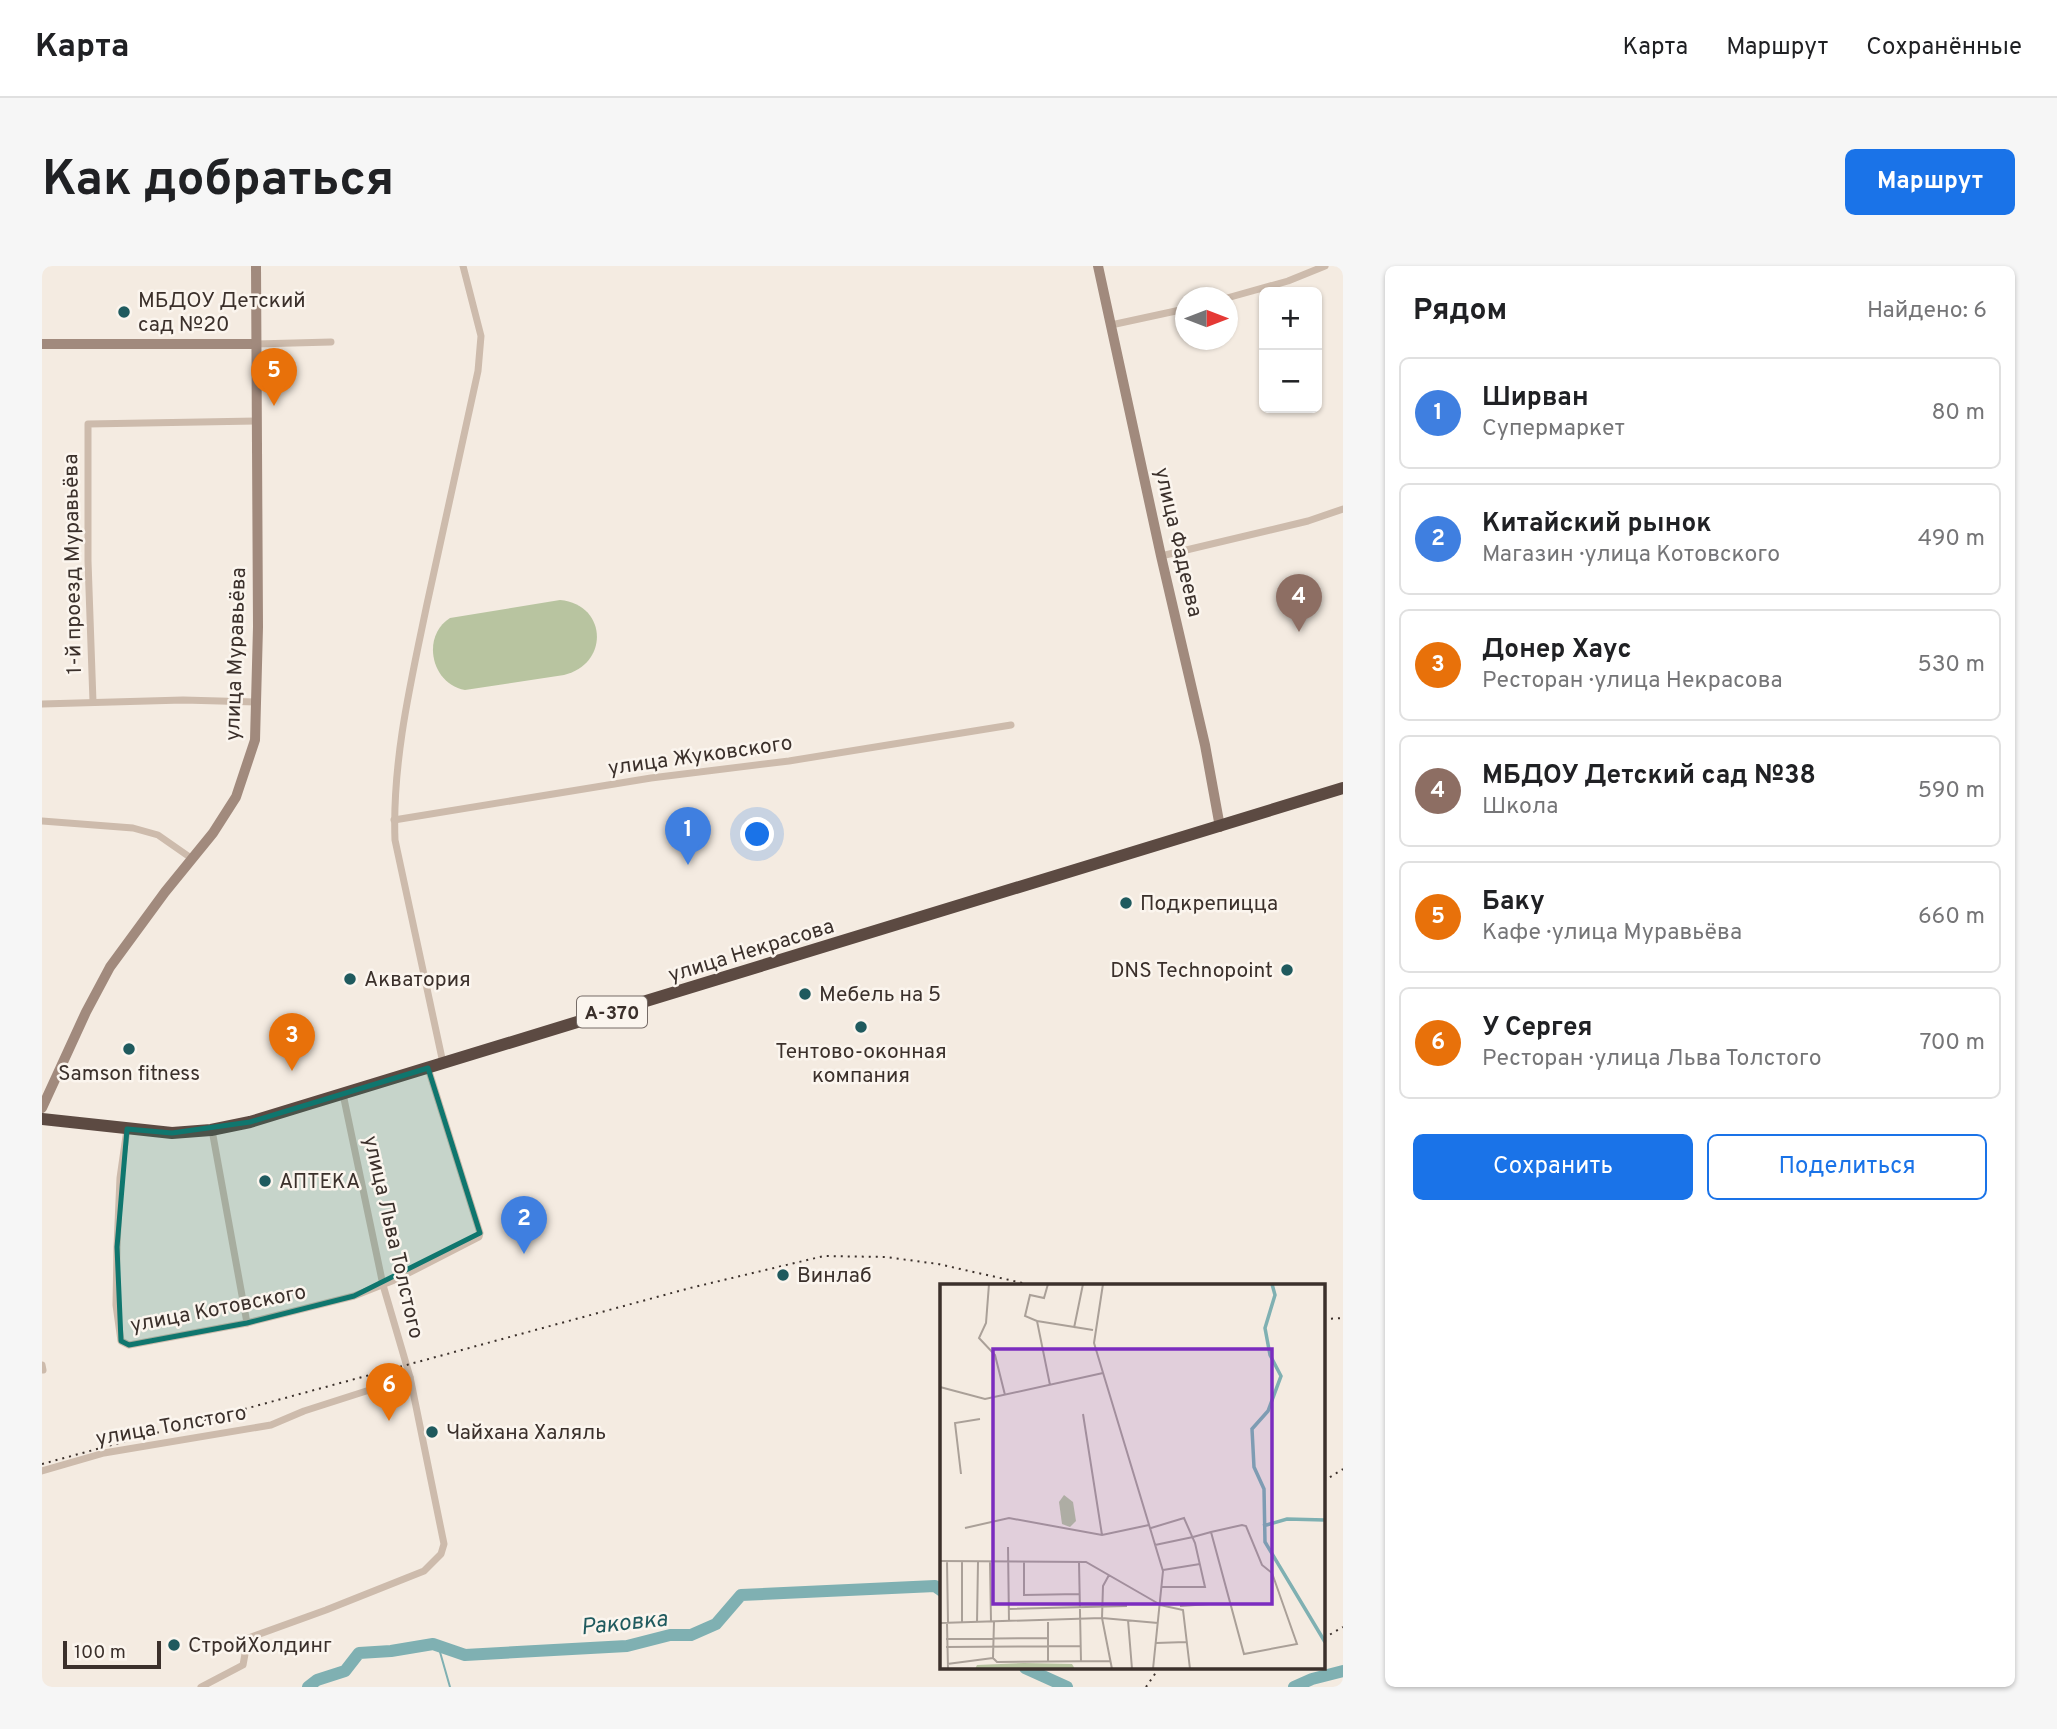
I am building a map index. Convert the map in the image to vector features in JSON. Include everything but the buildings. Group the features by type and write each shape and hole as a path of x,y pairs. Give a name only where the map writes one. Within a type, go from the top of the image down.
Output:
{"highway":[{"name":"улица Некрасова","path":"42,1119 172,1133 212,1130 250,1122 1343,788"}],"street":[{"name":"улица Муравьёва","path":"42,1108 110,967 191,858 213,833 236,797 255,740 256,266"},
{"path":"443,1063 395,840 394,820 401,740 410,686 478,371 481,336 463,266"},
{"name":"улица Фадеева","path":"1098,266 1205,745 1220,827"},
{"path":"1238,295 1288,281 1325,266"},
{"path":"1111,325 1175,311"},
{"path":"42,344 331,342"},
{"name":"1-й проезд Муравьёва","path":"93,702 87,526 88,424 256,421"},
{"path":"1161,556 1308,521 1343,509"},
{"path":"42,704 183,700 257,702"},
{"name":"улица Жуковского","path":"394,820 664,776 789,761 1011,725"},
{"path":"42,821 133,828 158,835 191,858"},
{"name":"улица Котовского","path":"127,1129 120,1178 116,1305 121,1341 129,1345 247,1323 354,1296 383,1285 480,1236 428,1068"},
{"name":"улица Льва Толстого","path":"201,1687 243,1665 243,1640 424,1571 441,1555 444,1534 410,1377 383,1285 343,1094"},
{"path":"212,1130 247,1323"},
{"path":"42,1365 43,1370"},
{"name":"улица Толстого","path":"42,1471 104,1453 271,1425 304,1411 410,1377"}],"highlighted area":[{"path":"428,1068 480,1233 354,1296 247,1323 129,1345 121,1341 117,1247 127,1129 172,1133 250,1122"}],"green space":[{"path":"560,600 576,604 587,612 594,623 597,635 595,647 589,659 579,669 564,675 465,690 444,679 434,658 433,647 435,636 450,618"}],"waterway":[{"name":"Раковка","path":"308,1687 317,1680 345,1671 359,1653 433,1644 465,1655 627,1646 670,1635 691,1635 716,1624 741,1595 935,1586 940,1590"},
{"path":"438,1645 450,1687"},
{"name":"Раковка","path":"1029,1670 1067,1687"},
{"name":"Раковка","path":"1294,1687 1343,1671"}],"railway":[{"path":"42,1464 690,1288 824,1256 886,1257 938,1264 1027,1284"},
{"path":"1325,1319 1343,1318"},
{"path":"1325,1480 1343,1469"},
{"path":"1325,1637 1343,1627"},
{"path":"1146,1687 1158,1670"}],"place":[{"name":"МБДОУ Детский сад №20","path":"124,312"},
{"name":"Баку","path":"274,406"},
{"name":"МБДОУ Детский сад №38","path":"1299,632"},
{"name":"Ширван","path":"688,865"},
{"name":"Подкрепицца","path":"1126,903"},
{"name":"DNS Technopoint","path":"1287,970"},
{"name":"Акватория","path":"350,979"},
{"name":"Мебель на 5","path":"805,994"},
{"name":"Тентово-оконная компания","path":"861,1027"},
{"name":"Samson fitness","path":"129,1049"},
{"name":"Донер Хаус","path":"292,1071"},
{"name":"АПТЕКА","path":"265,1181"},
{"name":"Китайский рынок","path":"524,1254"},
{"name":"Винлаб","path":"783,1275"},
{"name":"У Сергея","path":"389,1421"},
{"name":"Чайхана Халяль","path":"432,1432"},
{"name":"СтройХолдинг","path":"174,1645"}]}
